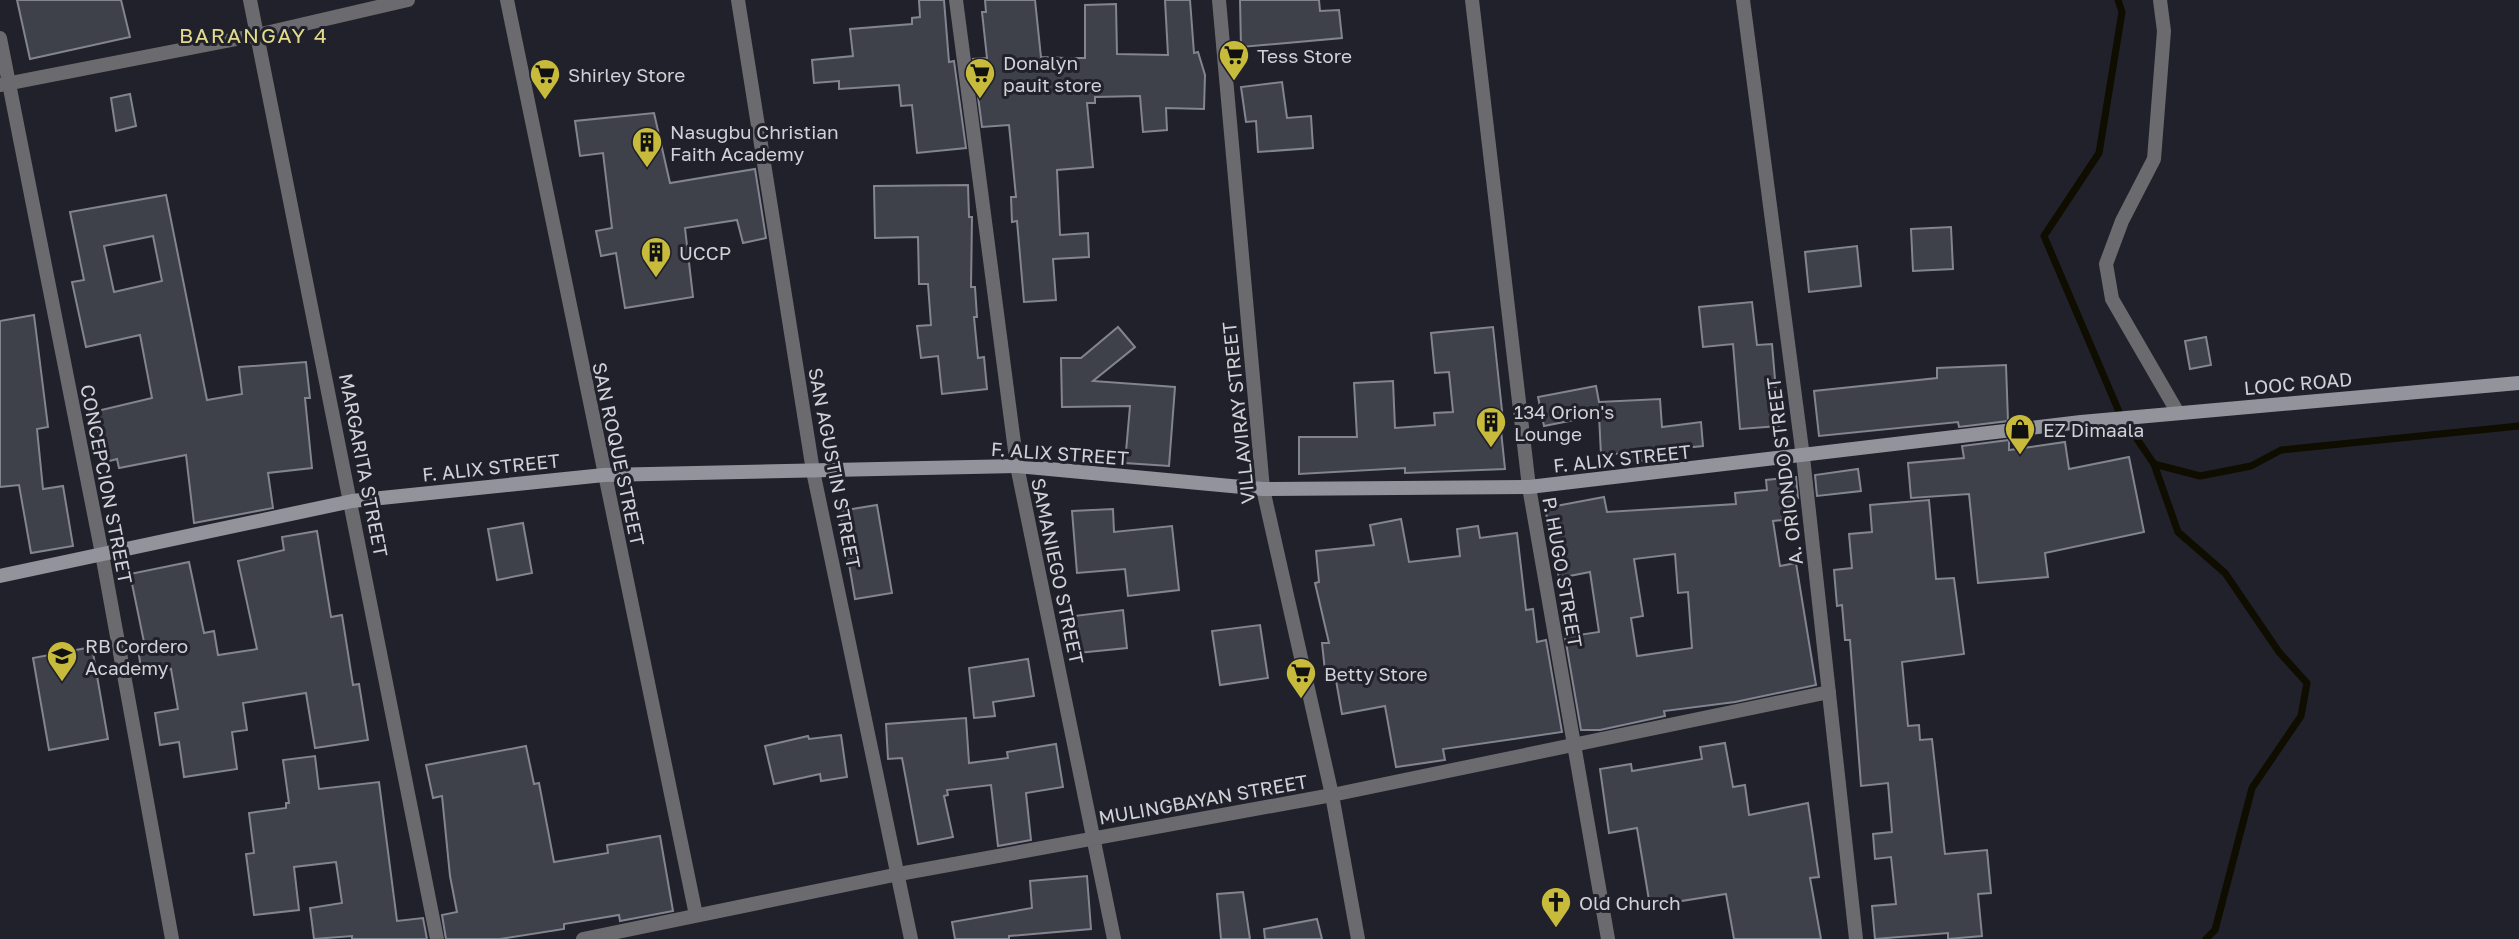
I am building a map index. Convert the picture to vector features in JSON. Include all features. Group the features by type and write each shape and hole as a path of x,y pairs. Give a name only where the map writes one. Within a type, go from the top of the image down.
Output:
{"main road":[{"name":"LOOC ROAD","path":"2081,422 2519,383"},
{"name":"F. ALIX STREET","path":"0,576 352,501 604,475 1017,466 1263,489 1529,487 1802,457 2081,422"}],"street":[{"name":"MARGARITA STREET","path":"250,0 352,501 437,939"},
{"path":"4,84 257,35 408,0"},
{"name":"SAN ROQUE STREET","path":"507,0 695,915"},
{"name":"SAN AGUSTIN STREET","path":"738,0 814,471 911,939"},
{"name":"SAMANIEGO STREET","path":"956,0 1017,466 1114,939"},
{"name":"VILLAVIRAY STREET","path":"1219,0 1263,489 1332,795 1357,939"},
{"name":"P. HUGO STREET","path":"1472,0 1529,487 1608,939"},
{"name":"A. ORIONDO STREET","path":"1743,0 1802,457 1856,939"},
{"path":"2161,0 2164,31 2154,159 2122,220 2106,264 2112,299 2178,413"},
{"name":"CONCEPCION STREET","path":"0,38 4,84 102,554 172,939"},
{"name":"MULINGBAYAN STREET","path":"583,939 899,874 1332,795 1829,692"}],"building":[{"path":"17,0 121,0 130,37 30,59"},
{"path":"919,0 944,0 949,62 954,61 966,148 917,153 912,105 901,106 899,85 839,89 839,81 814,83 812,60 853,56 850,29 912,24 912,18 920,17"},
{"path":"985,0 1035,0 1041,57 1085,58 1085,5 1116,4 1117,54 1168,55 1165,0 1190,0 1194,53 1198,52 1205,75 1204,109 1166,108 1167,130 1143,132 1140,96 1095,97 1095,103 1087,103 1093,167 1057,170 1060,235 1088,233 1089,257 1053,259 1056,300 1024,302 1017,221 1012,222 1011,197 1016,197 1009,125 982,127 973,59 987,58 982,12 986,12"},
{"path":"1240,0 1319,0 1320,11 1339,10 1342,38 1241,47"},
{"path":"1282,82 1287,118 1311,116 1313,148 1258,152 1256,121 1246,122 1241,87"},
{"path":"130,94 136,126 116,131 111,98"},
{"path":"654,113 670,183 755,169 766,238 743,243 737,220 685,228 693,297 625,308 616,253 601,256 596,231 612,228 603,153 580,156 575,121"},
{"path":"968,185 969,217 972,217 971,287 975,287 977,317 974,317 978,358 984,357 987,389 942,394 938,356 921,358 917,326 931,325 928,284 919,284 918,237 875,238 874,186"},
{"path":"166,195 207,400 242,394 239,367 306,362 310,398 305,398 312,468 268,473 273,508 194,523 186,455 119,468 117,459 106,462 93,412 152,398 140,335 86,347 72,282 84,280 70,212","holes":["153,236 162,281 114,292 104,246"]},
{"path":"1951,227 1953,269 1913,271 1911,229"},
{"path":"1857,246 1861,286 1809,292 1805,252"},
{"path":"1752,302 1757,345 1772,344 1779,426 1740,429 1733,344 1703,347 1699,307"},
{"path":"34,315 48,427 37,429 43,489 63,486 73,546 31,553 19,485 0,487 0,321"},
{"path":"1118,327 1135,347 1093,381 1175,387 1169,466 1125,463 1130,406 1062,407 1061,358 1081,358"},
{"path":"1493,327 1503,420 1500,421 1505,469 1405,473 1405,468 1299,474 1299,437 1357,437 1354,383 1393,381 1395,428 1435,425 1434,413 1453,412 1449,372 1435,373 1431,333"},
{"path":"2206,337 2211,365 2190,369 2185,341"},
{"path":"2006,365 2008,421 1959,427 1958,422 1819,436 1814,391 1937,378 1937,368"},
{"path":"1596,386 1599,402 1660,399 1662,427 1701,422 1703,446 1663,450 1664,460 1626,461 1626,453 1601,455 1599,415 1544,426 1538,397"},
{"path":"2009,440 2009,450 2065,442 2069,469 2129,457 2144,532 2045,553 2048,577 1978,583 1969,494 1911,498 1908,463 1964,458 1962,446"},
{"path":"1858,469 1861,491 1817,496 1815,475"},
{"path":"1796,477 1798,498 1792,499 1794,519 1773,521 1780,566 1796,563 1816,685 1735,702 1664,711 1665,716 1600,730 1581,730 1565,637 1599,632 1590,572 1559,578 1545,508 1604,497 1607,512 1736,504 1735,493 1767,490 1766,480","holes":["1675,554 1678,593 1688,592 1692,648 1637,656 1631,618 1643,616 1634,559"]},
{"path":"1929,500 1936,579 1954,578 1964,654 1902,662 1908,726 1919,725 1920,740 1932,739 1945,854 1987,850 1991,893 1978,894 1982,936 1948,939 1948,933 1875,939 1872,906 1896,904 1891,857 1875,859 1873,834 1892,832 1888,783 1861,786 1850,640 1845,640 1842,605 1837,606 1834,570 1852,568 1849,534 1872,532 1870,505"},
{"path":"877,505 892,593 855,599 840,511"},
{"path":"1113,509 1114,532 1172,526 1179,590 1128,596 1125,569 1077,573 1072,511"},
{"path":"1401,519 1409,562 1460,556 1457,529 1478,526 1480,538 1517,533 1526,610 1533,609 1537,642 1546,640 1562,732 1443,749 1445,760 1396,767 1385,706 1342,714 1334,669 1325,671 1322,643 1329,643 1315,583 1319,582 1316,551 1374,545 1370,525"},
{"path":"523,523 532,573 497,580 488,529"},
{"path":"317,531 331,617 342,615 353,685 359,684 368,740 315,748 306,693 243,703 247,730 232,732 237,769 184,777 179,742 160,745 155,713 178,709 171,669 142,674 137,643 144,642 130,574 189,562 204,633 214,631 218,655 257,649 238,561 284,550 282,537"},
{"path":"1123,610 1127,648 1078,653 1074,616"},
{"path":"1260,625 1268,678 1220,685 1212,631"},
{"path":"92,647 108,739 49,750 33,658"},
{"path":"1028,659 1034,696 993,702 995,716 974,718 969,668"},
{"path":"966,718 969,763 1008,758 1007,752 1056,744 1063,787 1026,793 1031,840 998,846 991,785 947,790 948,795 944,796 953,837 918,844 902,758 888,759 886,724"},
{"path":"841,735 847,777 821,781 820,774 774,784 765,746 808,736 809,739"},
{"path":"1725,743 1733,787 1745,785 1749,815 1808,803 1819,877 1810,878 1821,939 1734,939 1726,894 1650,906 1637,828 1609,833 1600,769 1631,764 1632,771 1702,759 1700,747"},
{"path":"526,746 534,784 539,783 554,862 608,853 607,845 660,836 673,911 620,921 619,915 564,924 564,929 500,939 446,939 442,915 457,912 450,876 442,796 433,798 426,765"},
{"path":"315,756 319,789 379,782 397,921 423,918 427,939 352,939 352,936 314,939 310,908 342,903 336,862 294,867 299,910 254,915 246,854 254,853 249,813 286,808 286,803 289,803 283,760"},
{"path":"1087,876 1091,929 1009,936 1009,939 955,939 952,922 1032,908 1030,881"},
{"path":"1243,892 1250,939 1221,939 1217,894"},
{"path":"1317,919 1322,939 1265,939 1264,929"}],"waterway":[{"path":"2118,0 2122,12 2099,153 2044,236 2120,414 2154,464 2178,532 2225,573 2279,652 2307,683 2301,716 2252,788 2215,930 2206,939"},
{"path":"2154,464 2200,476 2251,466 2281,450 2519,426"}],"place":[{"name":"Tess Store","path":"1234,82"},
{"name":"Donalyn pauit store","path":"980,100"},
{"name":"Shirley Store","path":"545,101"},
{"name":"Nasugbu Christian Faith Academy","path":"647,169"},
{"name":"UCCP","path":"656,279"},
{"name":"134 Orion's Lounge","path":"1491,449"},
{"name":"EZ Dimaala","path":"2020,456"},
{"name":"RB Cordero Academy","path":"62,683"},
{"name":"Betty Store","path":"1301,700"},
{"name":"Old Church","path":"1556,929"}],"district":[{"name":"BARANGAY 4","path":"254,35"}]}
